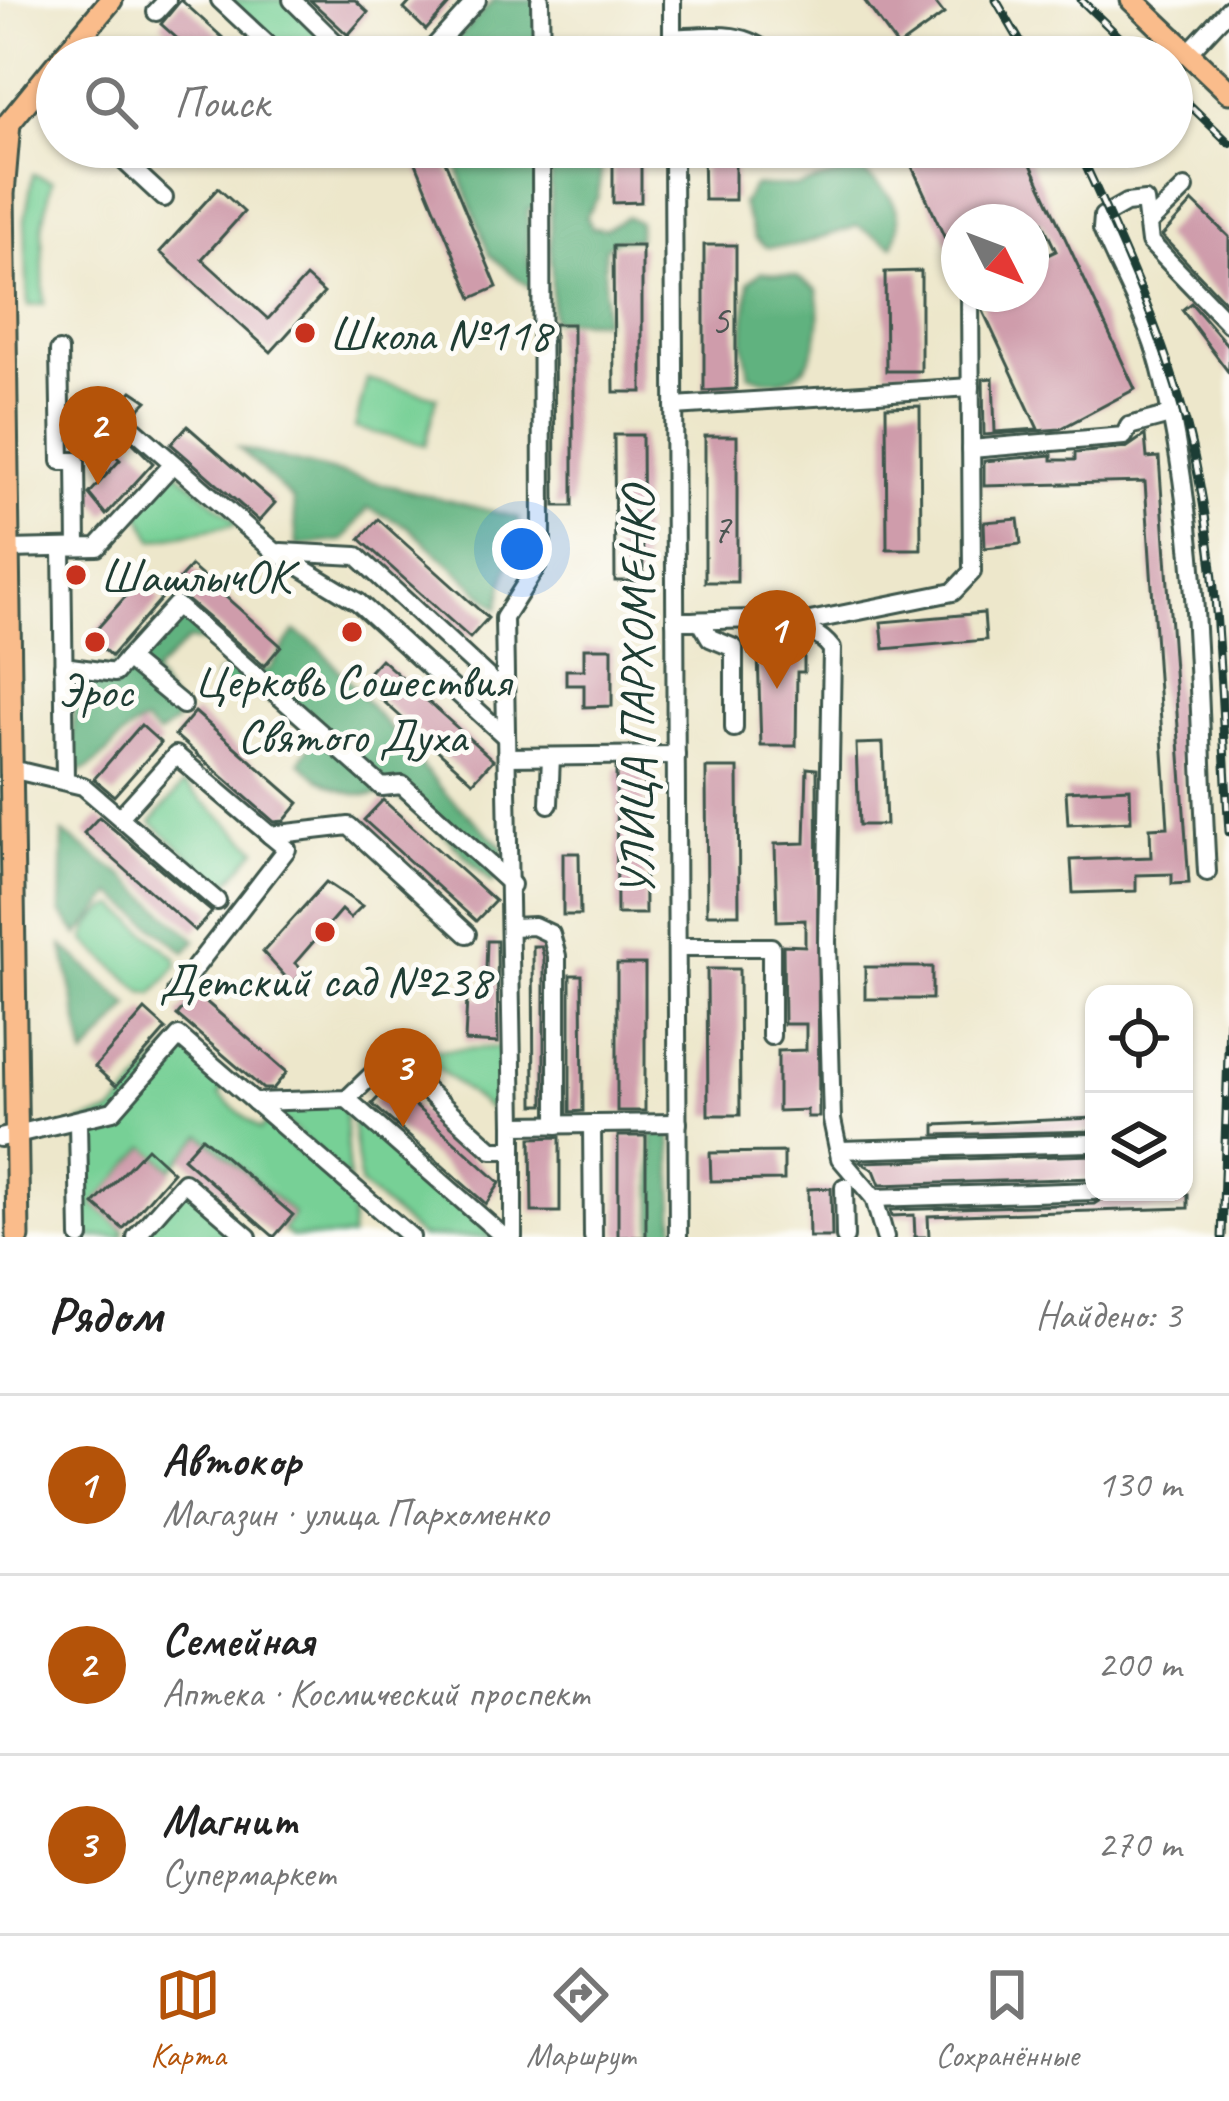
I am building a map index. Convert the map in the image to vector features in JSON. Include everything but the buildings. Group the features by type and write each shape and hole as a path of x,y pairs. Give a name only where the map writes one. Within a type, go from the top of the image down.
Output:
{"main road":[{"path":"81,36 111,0"},
{"path":"1132,0 1170,36"},
{"path":"1193,58 1229,92"},
{"path":"18,1237 9,1196 8,1138 4,121 36,94"}],"street":[{"path":"220,0 259,36"},
{"path":"292,0 326,36"},
{"path":"444,36 477,0"},
{"path":"540,0 541,36"},
{"path":"672,0 672,36"},
{"path":"1193,48 1229,9"},
{"path":"132,168 164,198"},
{"path":"509,1237 512,885 504,619 537,566 542,543 542,168"},
{"name":"УЛИЦА ПАРХОМЕНКО","path":"673,168 678,1237"},
{"path":"1148,224 1185,188"},
{"path":"1207,872 1185,507 1159,361 1102,221 1117,206 1145,201 1150,242 1229,325"},
{"path":"675,621 799,623 953,592 972,572 970,312"},
{"path":"59,351 61,461 76,461 63,666 65,781"},
{"path":"674,406 971,387"},
{"path":"971,449 1124,436 1130,426 1170,415"},
{"path":"135,430 274,551 358,602 506,737"},
{"path":"8,549 98,547 172,464"},
{"path":"274,551 357,556 504,692"},
{"path":"63,666 115,674 176,605 382,787 402,785 512,885"},
{"path":"700,621 710,638 734,648 734,728"},
{"path":"799,623 819,632 832,649 826,942 832,1120 838,1150 874,1198 885,1237"},
{"path":"127,659 183,705"},
{"path":"120,817 176,755 287,849 176,992"},
{"path":"507,757 676,755"},
{"path":"549,804 551,757"},
{"path":"10,770 82,786 217,902"},
{"path":"270,835 349,826 467,934"},
{"path":"512,927 534,926 550,934 557,956 557,1125"},
{"path":"676,947 771,946 771,1036"},
{"path":"8,1138 112,1111 179,1036 410,1237"},
{"path":"255,1102 346,1099 377,1070 405,1071 492,1150 513,1150"},
{"path":"346,1099 509,1237"},
{"path":"78,1121 80,1237"},
{"path":"513,1125 678,1123"},
{"path":"592,1124 592,1237"},
{"path":"838,1150 1085,1143"},
{"path":"136,1237 184,1182 248,1237"},
{"path":"844,1187 845,1237"},
{"path":"874,1198 1085,1191"}],"green space":[{"path":"226,0 284,0 322,36 265,36"},
{"path":"494,0 537,0 538,36 460,36"},
{"path":"458,168 539,168 539,207 528,209 529,266 540,266 536,293 489,254"},
{"path":"550,168 601,168 598,197 586,216 592,228 605,229 626,217 639,222 638,239 618,239 605,248 604,321 552,320"},
{"path":"858,169 878,184 897,210 893,246 857,226 795,246 766,247 755,238 742,204 754,186 798,186"},
{"path":"33,174 52,181 42,228 44,304 28,306 25,220"},
{"path":"761,272 797,277 817,290 816,344 800,372 787,379 749,374 743,341 749,282"},
{"path":"367,379 437,397 425,445 355,428"},
{"path":"239,448 519,518 498,608 407,526 368,508 344,540 297,546 293,500"},
{"path":"173,468 239,524 153,540 136,507"},
{"path":"186,608 222,643 188,640 153,674 176,709 175,723 158,735 145,723 135,727 79,772 71,765 75,680 110,668"},
{"path":"295,631 320,648 447,795 503,847 506,868 492,883 421,811 388,792 364,795 341,790 300,762 311,742 312,713 215,685 217,675 228,669 269,670"},
{"path":"184,784 257,849 224,887 151,822"},
{"path":"63,833 126,878 196,940 185,952 113,894 78,935 61,912"},
{"path":"116,906 177,959 176,968 153,994 143,992 85,941 96,919"},
{"path":"63,946 130,1006 85,1057"},
{"path":"179,1038 229,1081 219,1095 260,1130 271,1118 291,1135 287,1142 304,1156 309,1151 354,1190 351,1237 292,1237 283,1231 294,1214 202,1135 172,1169 146,1147 94,1204 124,1230 123,1237 81,1237 80,1122 112,1113"},
{"path":"503,1047 504,1111 489,1109 430,1062 428,1051"},
{"path":"331,1091 344,1100 349,1180 266,1104 294,1106"},
{"path":"350,1105 495,1237 421,1237 360,1184"},
{"path":"671,1127 675,1237 653,1237 652,1129"},
{"path":"184,1183 246,1237 139,1237"}],"railway":[{"path":"996,0 1017,36"},
{"path":"1081,0 1118,36"},
{"path":"1193,108 1229,143"},
{"path":"1086,168 1155,326 1190,438 1214,584 1229,832"},
{"path":"1222,1237 1229,1021"}],"place":[{"name":"Школа №118","path":"305,333"},
{"name":"Семейная","path":"98,485"},
{"name":"ШашлычОК","path":"76,575"},
{"name":"Церковь Сошествия Святого Духа","path":"352,632"},
{"name":"Эрос","path":"95,642"},
{"name":"Автокор","path":"777,689"},
{"name":"Детский сад №238","path":"325,932"},
{"name":"Магнит","path":"403,1127"}]}
